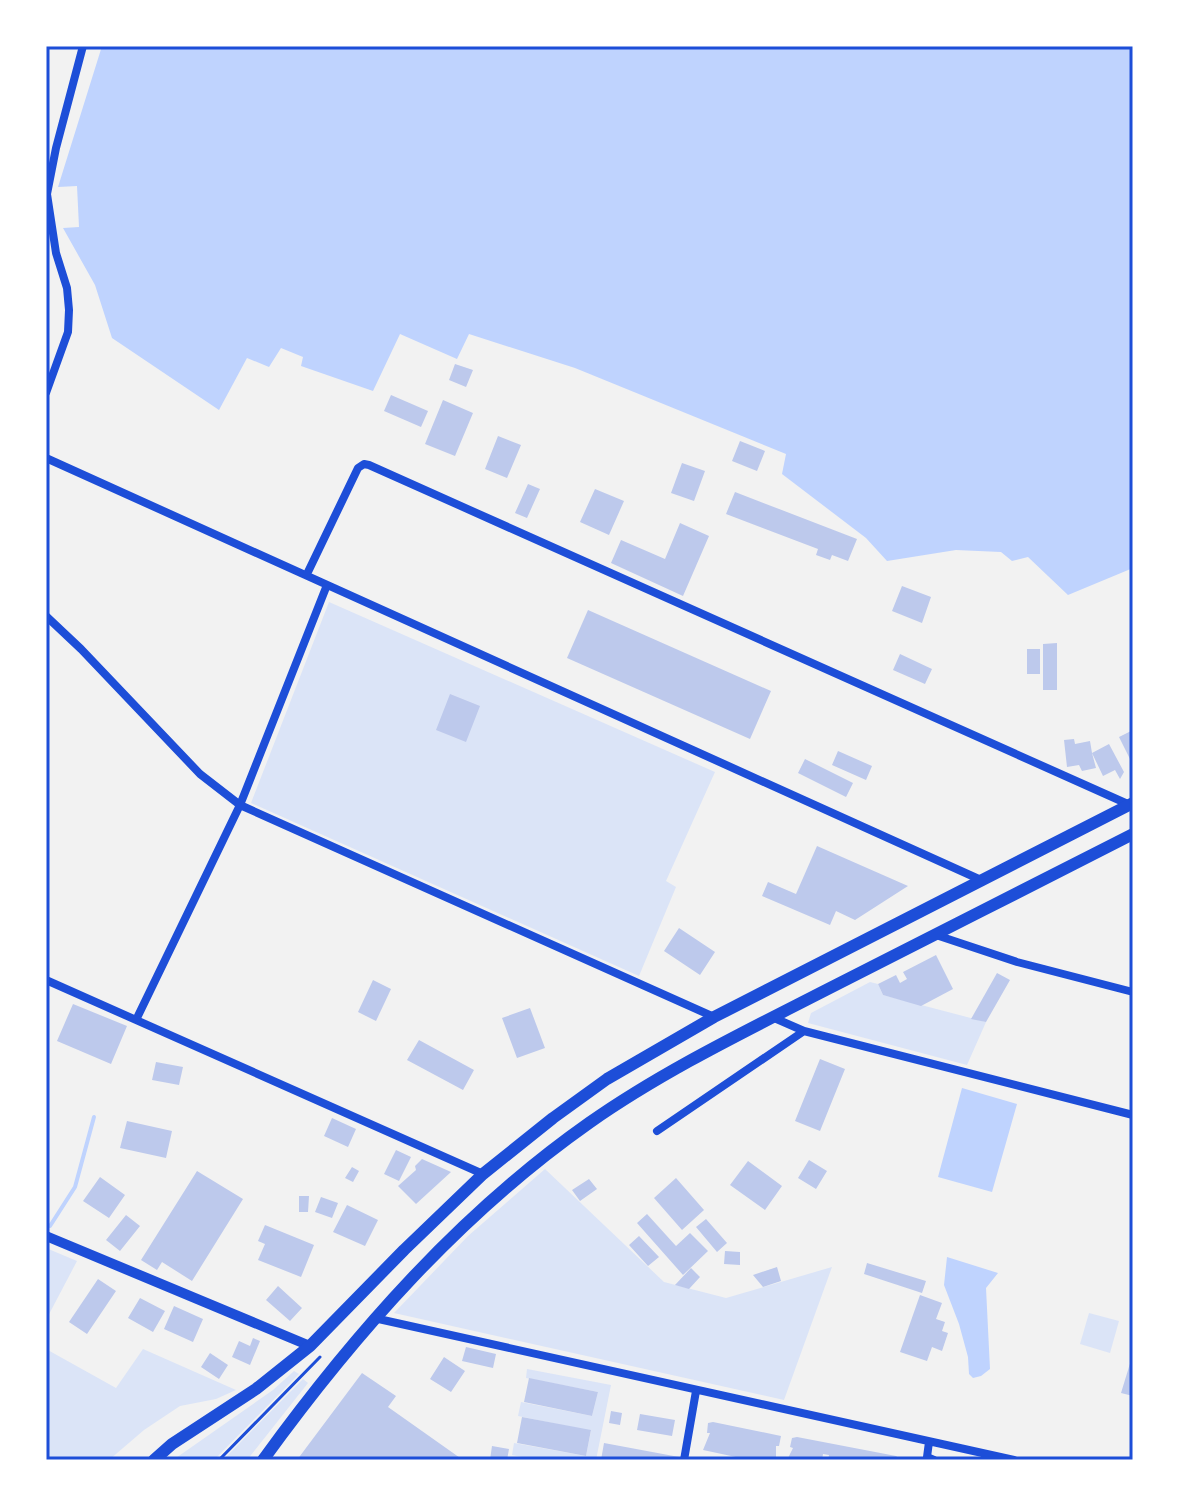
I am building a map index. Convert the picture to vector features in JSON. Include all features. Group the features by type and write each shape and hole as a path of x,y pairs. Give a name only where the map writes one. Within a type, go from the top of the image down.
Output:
{"main road":[{"path":"154,1460 172,1444 256,1389 310,1346 483,1174 607,1079 714,1017 1131,804"},
{"path":"263,1460 374,1318 423,1266 497,1197 588,1124 643,1088 772,1017 1133,834"}],"street":[{"path":"46,393 68,332 69,310 67,288 53,241 47,194 83,46"},
{"path":"46,458 981,880"},
{"path":"307,574 358,468 369,465 1131,804"},
{"path":"136,1020 240,805 327,585"},
{"path":"46,616 200,774 240,805 714,1017"},
{"path":"935,935 1017,962 1133,992"},
{"path":"46,980 483,1174"},
{"path":"772,1017 804,1031 1133,1115"},
{"path":"657,1131 804,1031"},
{"path":"46,1236 310,1346"},
{"path":"374,1318 1014,1460"},
{"path":"684,1460 696,1391"},
{"path":"929,1442 927,1457 934,1460"}],"path":[{"path":"219,1460 328,1348"}],"shaded area":[{"path":"329,602 715,772 666,881 676,887 639,976 251,803"},
{"path":"870,982 878,984 883,995 986,1022 967,1065 808,1023 811,1013"},
{"path":"545,1169 664,1282 726,1298 832,1267 784,1400 394,1313 468,1236"},
{"path":"46,1248 77,1261 46,1320"},
{"path":"1089,1313 1119,1321 1110,1353 1080,1344"},
{"path":"46,1349 116,1388 143,1349 236,1390 216,1399 180,1406 144,1430 109,1460 46,1460"},
{"path":"527,1369 611,1385 596,1460 537,1460 512,1455 514,1443 586,1456 591,1431 518,1416 521,1402 592,1416 598,1392 526,1378"},
{"path":"294,1371 299,1374 214,1460 173,1460 273,1390"},
{"path":"303,1379 308,1383 247,1460 223,1460"}],"water":[{"path":"102,46 1133,46 1133,568 1068,595 1028,557 1012,561 1001,552 956,550 887,561 866,538 782,474 786,454 575,368 469,334 457,359 400,334 373,391 301,366 303,357 281,348 269,367 247,358 219,410 112,338 95,285 63,228 79,227 77,186 58,187"},
{"path":"962,1088 1017,1104 992,1192 938,1177"},
{"path":"947,1257 998,1273 986,1288 990,1369 973,1378 969,1374 959,1324 944,1285"}],"building":[{"path":"455,364 473,370 466,387 449,380"},
{"path":"391,395 428,411 421,427 384,411"},
{"path":"443,400 473,413 455,456 425,444"},
{"path":"498,436 521,445 507,478 485,469"},
{"path":"740,441 765,451 757,471 732,461"},
{"path":"682,463 705,471 694,501 671,493"},
{"path":"528,484 540,489 527,518 515,513"},
{"path":"595,489 624,501 609,535 580,522"},
{"path":"735,492 857,539 848,561 832,555 830,560 816,555 818,549 726,514"},
{"path":"680,523 709,536 683,596 611,563 621,540 665,559"},
{"path":"902,586 931,597 922,623 892,611"},
{"path":"588,610 771,691 750,739 567,658"},
{"path":"1057,643 1057,690 1043,690 1043,644"},
{"path":"1027,649 1040,649 1040,674 1027,674"},
{"path":"900,654 932,669 925,684 893,670"},
{"path":"450,694 480,706 466,742 436,730"},
{"path":"1133,730 1133,765 1119,737"},
{"path":"1074,739 1075,744 1090,741 1096,768 1082,771 1079,765 1067,767 1064,740"},
{"path":"1109,744 1124,772 1120,779 1115,770 1103,776 1092,753"},
{"path":"838,751 872,766 866,780 832,765"},
{"path":"805,759 853,783 846,797 798,773"},
{"path":"817,846 908,886 855,920 836,911 830,925 762,896 768,882 796,894"},
{"path":"679,928 715,952 700,975 664,951"},
{"path":"936,955 953,989 921,1006 883,995 878,984 896,975 900,983 907,979 903,972"},
{"path":"997,973 1010,980 986,1022 971,1019"},
{"path":"373,980 391,989 376,1021 358,1012"},
{"path":"73,1004 127,1026 111,1064 57,1041"},
{"path":"530,1008 545,1048 517,1058 502,1018"},
{"path":"419,1040 474,1070 463,1090 407,1060"},
{"path":"820,1059 845,1069 820,1131 795,1121"},
{"path":"156,1062 183,1067 179,1085 152,1080"},
{"path":"332,1118 356,1129 348,1147 324,1136"},
{"path":"127,1121 172,1131 166,1158 120,1148"},
{"path":"396,1150 411,1157 399,1181 384,1174"},
{"path":"422,1159 451,1172 416,1204 398,1186 416,1170 415,1166"},
{"path":"809,1160 827,1171 816,1189 798,1178"},
{"path":"748,1161 782,1186 765,1210 730,1185"},
{"path":"352,1167 359,1171 353,1182 345,1178"},
{"path":"197,1171 243,1199 192,1281 162,1262 157,1270 141,1260"},
{"path":"100,1177 125,1195 109,1218 83,1201"},
{"path":"676,1178 704,1210 682,1230 654,1198"},
{"path":"589,1179 597,1189 580,1201 572,1190"},
{"path":"299,1196 309,1196 308,1212 299,1212"},
{"path":"321,1197 338,1203 332,1218 315,1212"},
{"path":"347,1205 378,1220 365,1246 333,1232"},
{"path":"647,1214 676,1246 690,1233 708,1251 683,1275 637,1223"},
{"path":"126,1215 140,1226 120,1251 106,1240"},
{"path":"706,1219 727,1243 717,1252 696,1227"},
{"path":"265,1225 314,1245 301,1277 258,1260 265,1244 258,1241"},
{"path":"639,1236 659,1257 648,1266 629,1245"},
{"path":"725,1251 740,1252 740,1265 724,1264"},
{"path":"867,1263 926,1281 922,1293 864,1274"},
{"path":"777,1267 781,1281 763,1287 753,1275"},
{"path":"691,1268 700,1277 689,1289 675,1285"},
{"path":"98,1279 116,1291 87,1334 69,1322"},
{"path":"278,1286 302,1308 290,1321 266,1300"},
{"path":"920,1295 942,1303 936,1319 945,1322 942,1331 948,1333 942,1351 932,1347 927,1361 900,1352"},
{"path":"140,1298 165,1311 153,1332 128,1318"},
{"path":"174,1306 203,1319 193,1342 164,1329"},
{"path":"253,1338 260,1341 250,1365 232,1357 239,1341 250,1346"},
{"path":"466,1347 496,1354 493,1368 462,1361"},
{"path":"210,1353 228,1365 219,1379 201,1367"},
{"path":"444,1357 465,1371 451,1392 430,1379"},
{"path":"1133,1357 1133,1396 1121,1393"},
{"path":"362,1373 396,1396 388,1407 463,1460 297,1460"},
{"path":"529,1378 598,1392 592,1416 524,1402"},
{"path":"611,1411 622,1413 620,1425 609,1423"},
{"path":"640,1414 675,1420 672,1436 637,1430"},
{"path":"522,1417 591,1430 586,1456 517,1443"},
{"path":"708,1423 781,1436 779,1446 776,1446 776,1460 750,1460 703,1450 710,1433 707,1433"},
{"path":"792,1438 896,1456 901,1460 828,1460 829,1455 823,1454 822,1460 787,1460 793,1448 790,1447"},
{"path":"604,1443 679,1457 678,1460 601,1460"},
{"path":"492,1446 509,1449 507,1460 490,1460"}],"waterway":[{"path":"50,1226 75,1187 94,1117"}]}
